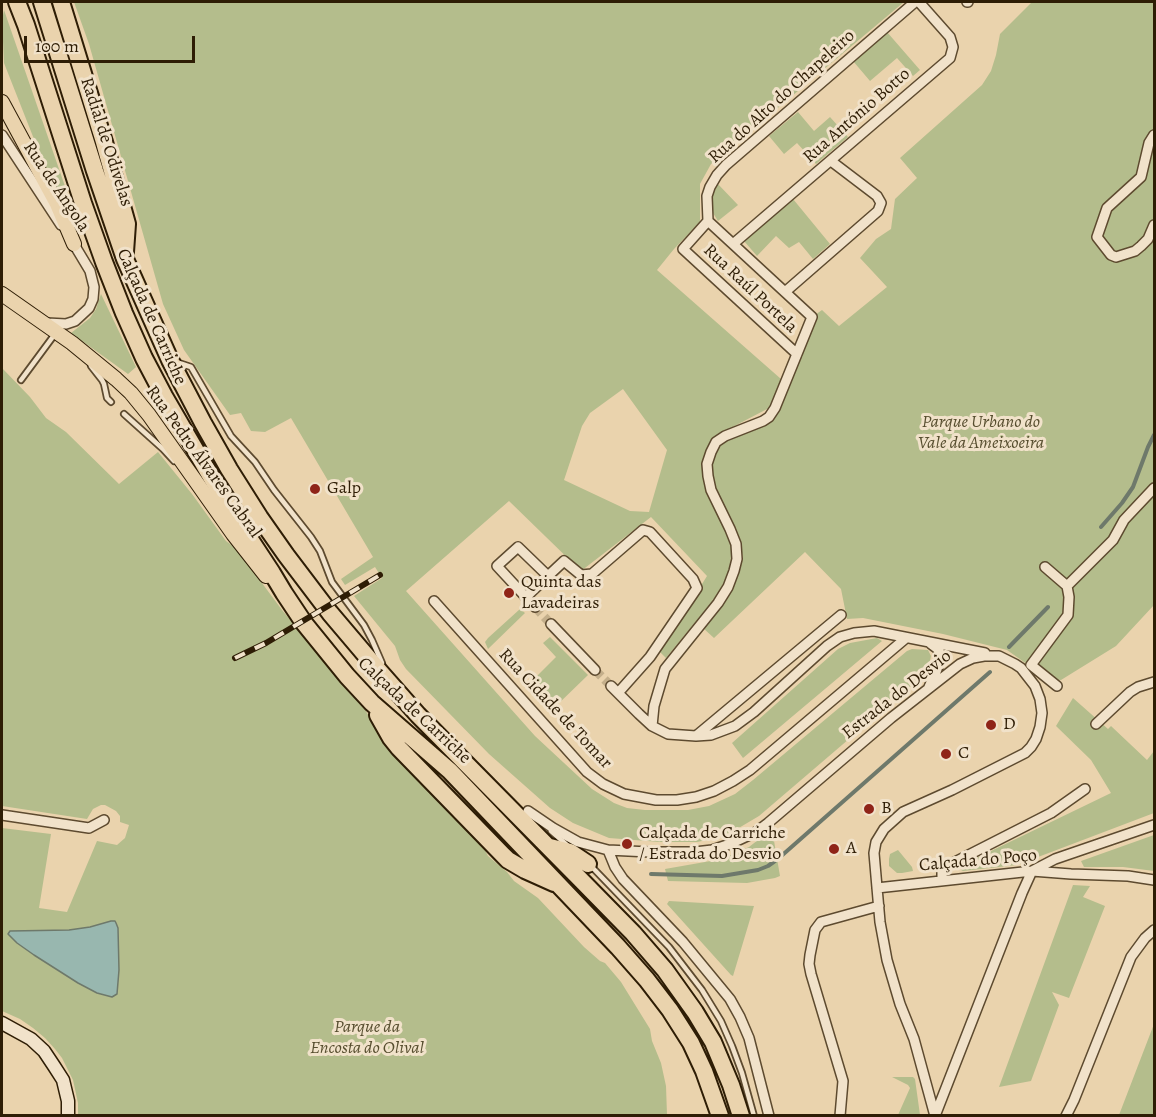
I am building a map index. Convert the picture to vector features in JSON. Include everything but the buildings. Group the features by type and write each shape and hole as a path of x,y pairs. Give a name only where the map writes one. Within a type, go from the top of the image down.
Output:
{"highway":[{"name":"Calçada de Carriche","path":"18,2 104,262 144,358 228,506 319,644 372,704 450,771 647,980 691,1043 720,1116"},
{"path":"61,2 127,224 125,259"},
{"name":"Radial de Odivelas","path":"43,6 100,190 125,259"},
{"name":"Calçada de Carriche","path":"125,259 170,360 216,448 265,525 330,613 399,694 633,933 665,970 713,1042 741,1116"},
{"path":"372,704 399,748 508,860 566,892"},
{"path":"459,755 499,790 528,811"},
{"path":"484,836 499,846 507,848 550,848 570,852 588,864"}],"main road":[{"path":"2,102 57,204 74,244"},
{"name":"Rua Pedro Álvares Cabral","path":"2,294 72,344 131,393 233,534 266,576 284,593"}],"street":[{"name":"Rua António Botto","path":"732,244 950,58 953,47 950,37 917,2"},
{"name":"Rua do Alto do Chapeleiro","path":"708,221 707,196 717,175 726,165 917,2"},
{"name":"Rua de Angola","path":"2,135 74,244 90,271 94,287 93,299 89,308 75,321 54,325 41,322"},
{"path":"1155,135 1149,143 1141,177 1107,208 1097,237 1110,255 1116,257 1135,251 1148,239 1155,225"},
{"path":"785,292 878,211 881,203 877,196 831,161"},
{"path":"652,726 654,706 665,669 718,603 728,587 737,559 736,544 711,490 707,464 711,452 716,442 725,436 763,421 776,408 812,317 708,221"},
{"name":"Rua Raúl Portela","path":"708,221 682,249 797,354"},
{"path":"1067,586 1113,540 1124,520 1155,488"},
{"path":"526,597 564,561 581,576 592,574 643,530 650,532 693,579 697,588 650,657 618,693"},
{"path":"536,607 497,566 519,547 548,576"},
{"path":"1045,567 1067,586 1068,615 1031,665 1057,686"},
{"name":"Rua Cidade de Tomar","path":"434,601 587,772 603,784 624,794 656,800 696,797 714,791 750,770 906,638"},
{"path":"696,736 841,615"},
{"path":"551,624 596,670"},
{"path":"611,686 652,726 668,734 696,736 711,735 735,726 754,712 827,646 840,637 854,633 874,631 999,656 1022,668 1035,686 1042,713 1036,739 1025,753 903,812 893,819 876,842 874,861 880,922 887,960 900,1004 914,1039 935,1115"},
{"path":"926,642 937,647 940,655 936,672 927,690"},
{"name":"Estrada do Desvio","path":"528,811 578,842 608,850 695,852 712,850 744,839 768,823 891,718 960,664 973,658 999,656"},
{"path":"1096,724 1130,692 1155,682"},
{"path":"942,880 942,870 945,867 1051,813 1085,789"},
{"path":"2,815 88,828 104,820"},
{"path":"935,1115 1032,871 1055,859 1155,825"},
{"path":"608,850 623,879 714,978 740,1017 769,1116"},
{"name":"Calçada do Poço","path":"877,888 1032,871 1128,876 1155,880"},
{"path":"840,1116 843,1081 811,975 810,955 816,930 821,922 879,906"},
{"path":"1066,1116 1131,957 1145,938 1155,930"},
{"path":"2,1023 31,1039 44,1051 63,1080 68,1101 68,1116"}],"lane":[{"path":"21,380 56,332"},
{"path":"72,344 102,380 107,398 111,402"},
{"path":"170,360 191,367 231,436 255,462 311,537 320,551 332,582 364,625 399,694"},
{"path":"124,414 163,449 207,504 218,511"},
{"path":"528,811 625,900 669,947 702,990 721,1021 732,1046 754,1116"}],"green space":[{"path":"74,2 904,2 711,164 700,184 700,222 657,270 781,379 769,408 721,433 708,447 703,465 703,477 706,490 728,533 732,546 730,566 726,579 715,598 666,658 660,652 707,576 651,517 581,571 509,501 406,591 535,736 592,789 614,803 627,808 688,810 709,806 735,794 907,651 928,650 931,656 923,679 889,700 849,739 759,816 717,838 697,842 660,842 609,838 573,823 550,808 489,754 406,669 395,646 354,596 382,578 375,567 345,585 341,579 373,557 291,418 265,432 251,431 241,413 230,415 184,350 163,304 89,44","holes":["623,389 667,450 649,512 630,511 564,480 582,426 590,413"]},
{"name":"Parque Urbano do Vale da Ameixoeira","path":"1032,2 1154,2 1154,605 1116,646 1061,680 1048,679 1007,650 863,618 847,619 841,589 805,552 714,638 703,628 732,590 743,558 740,542 717,491 711,490 708,476 716,442 769,417 812,317 822,310 839,326 887,287 860,258 876,239 891,229 895,199 917,178 900,158 982,85 991,71 1000,34"},
{"path":"4,10 77,221 72,222 45,167 4,63 2,20"},
{"path":"887,32 920,70 913,76 897,58 870,81 853,61"},
{"path":"798,112 814,131 830,117 848,137 816,164 797,143 784,154 769,136"},
{"path":"716,182 738,205 718,221 713,213 711,201"},
{"path":"793,199 830,244 813,259 799,242 789,248 776,236 757,256 744,241"},
{"path":"101,294 136,367 128,374 71,333 90,318"},
{"name":"Parque da Encosta do Olival","path":"2,368 30,397 46,418 66,432 119,484 158,452 226,541 236,548 282,610 363,706 384,742 396,757 485,850 488,856 514,881 538,898 584,947 605,963 621,982 650,1029 666,1086 667,1115 78,1115 73,1080 62,1058 33,1028 2,1011 2,828 51,834 39,908 67,912 97,841 117,845 125,838 129,825 120,822 120,816 116,811 105,805 93,809 87,819 2,806"},
{"path":"520,609 525,613 488,649 485,642 488,638"},
{"path":"550,637 588,675 554,708 530,683 556,657 543,643"},
{"path":"877,638 882,641 743,758 732,743 838,649 850,643"},
{"path":"1073,698 1108,729 1111,726 1147,760 1154,751 1154,813 1017,865 961,870 962,865 1111,793 1091,760 1056,726"},
{"path":"772,829 780,876 747,883 668,881 665,869 722,859 749,847"},
{"path":"1154,835 1154,871 1123,867 1084,867 1081,861"},
{"path":"898,850 913,871 897,873 889,866 890,854"},
{"path":"1073,885 1090,886 1083,897 1105,906 1069,998 1052,992 1059,1005 1031,1081 999,1087"},
{"path":"669,901 754,906 733,976 667,904"},
{"path":"1154,1024 1154,1115 1119,1115"},
{"path":"892,1077 913,1077 915,1079 920,1115 898,1115 910,1088"}],"water":[{"path":"115,921 118,928 119,970 117,994 112,997 97,993 78,983 34,955 8,934 10,931 69,930"}],"waterway":[{"path":"1101,527 1133,487 1154,435"},
{"path":"1009,647 1048,607"},
{"path":"779,858 990,672"},
{"path":"651,874 722,876 758,870 775,861"}],"tunnel":[{"path":"535,607 551,624"},
{"path":"595,670 611,686"}],"railway":[{"path":"235,658 266,643 380,575"}],"place":[{"name":"Galp","path":"315,489"},
{"name":"Quinta das Lavadeiras","path":"509,593"},
{"name":"D","path":"991,725"},
{"name":"C","path":"946,754"},
{"name":"B","path":"869,809"},
{"name":"Calçada de Carriche / Estrada do Desvio","path":"627,844"},
{"name":"A","path":"834,849"}]}
